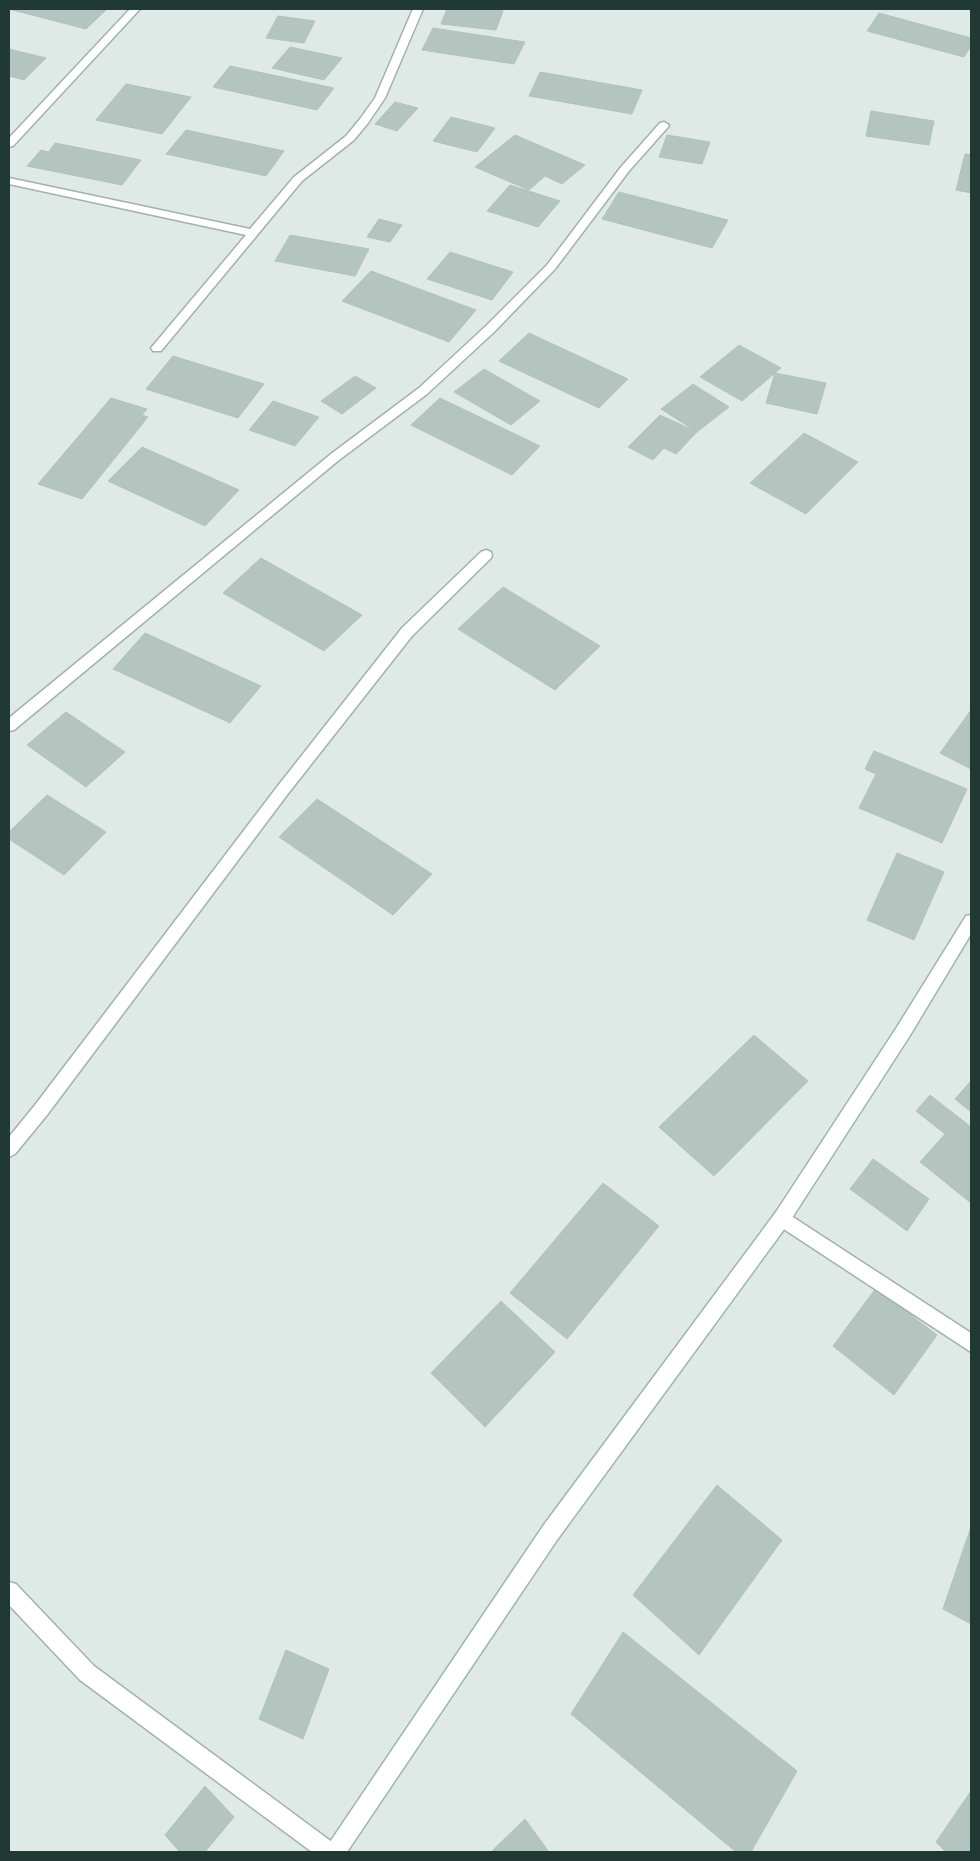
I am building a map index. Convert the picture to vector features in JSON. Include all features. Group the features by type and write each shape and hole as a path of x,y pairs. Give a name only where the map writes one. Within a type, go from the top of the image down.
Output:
{"street":[{"path":"9,144 135,9"},
{"path":"156,348 298,179 350,138 364,121 380,98 418,9"},
{"path":"9,726 335,457 436,379 490,329 551,267 625,169 664,125"},
{"path":"9,181 252,233"},
{"path":"9,1149 42,1110 282,791 407,632 486,555"},
{"path":"335,1852 550,1533 782,1218 903,1032 971,921"},
{"path":"782,1218 971,1343"},
{"path":"9,1591 88,1674 329,1852"}],"building":[{"path":"9,9 107,9 86,29"},
{"path":"447,9 503,11 496,30 441,24"},
{"path":"879,13 971,38 971,46 964,57 867,31"},
{"path":"278,16 315,21 304,43 266,38"},
{"path":"433,28 525,42 514,64 422,50"},
{"path":"290,47 342,58 324,80 272,68"},
{"path":"9,49 46,58 24,80 9,76"},
{"path":"230,66 334,88 317,110 213,87"},
{"path":"540,72 642,90 632,114 529,96"},
{"path":"126,84 191,97 162,134 96,120"},
{"path":"395,102 418,108 397,131 375,124"},
{"path":"871,111 934,121 929,145 866,136"},
{"path":"451,117 495,128 477,152 433,141"},
{"path":"186,130 284,151 266,176 166,154"},
{"path":"515,135 585,165 562,184 545,176 529,190 475,167"},
{"path":"667,135 710,142 702,164 659,157"},
{"path":"55,143 141,160 122,185 27,166 41,150 49,152"},
{"path":"965,154 971,155 971,193 956,190"},
{"path":"510,185 560,201 538,227 487,211"},
{"path":"619,192 728,220 712,248 602,219"},
{"path":"379,219 402,225 390,242 367,237"},
{"path":"290,235 369,249 355,276 275,261"},
{"path":"450,252 513,272 492,300 427,279"},
{"path":"371,271 476,310 449,342 342,301"},
{"path":"529,333 628,379 599,408 499,361"},
{"path":"739,345 781,368 742,401 700,377"},
{"path":"173,356 264,384 238,418 146,389"},
{"path":"484,369 540,401 511,425 454,392"},
{"path":"775,373 826,383 817,414 766,403"},
{"path":"355,376 376,388 342,414 321,401"},
{"path":"693,384 729,407 697,432 661,409"},
{"path":"111,398 147,409 142,415 148,417 82,499 38,484"},
{"path":"440,398 540,446 512,475 411,425"},
{"path":"273,401 319,417 295,446 249,430"},
{"path":"660,415 697,432 676,454 664,448 653,460 628,447"},
{"path":"804,433 858,462 806,514 750,483"},
{"path":"142,447 239,490 205,526 108,481"},
{"path":"261,558 362,615 324,651 223,593"},
{"path":"503,587 600,646 555,690 458,629"},
{"path":"145,633 261,686 230,723 113,669"},
{"path":"971,710 971,769 940,753"},
{"path":"66,712 125,752 86,787 27,745"},
{"path":"874,751 967,789 942,843 859,808 876,774 865,769"},
{"path":"47,795 106,832 64,875 9,839 9,832"},
{"path":"317,799 432,874 393,915 279,837"},
{"path":"897,853 944,872 914,940 867,920"},
{"path":"754,1035 808,1081 714,1176 659,1127"},
{"path":"971,1081 971,1112 955,1099"},
{"path":"930,1095 971,1127 971,1203 920,1162 945,1134 916,1111"},
{"path":"873,1159 929,1199 907,1231 850,1189"},
{"path":"603,1183 659,1226 567,1339 510,1293"},
{"path":"876,1288 937,1335 894,1395 833,1346"},
{"path":"501,1301 555,1352 485,1427 431,1373"},
{"path":"717,1485 782,1540 699,1655 633,1595"},
{"path":"971,1527 971,1624 943,1609"},
{"path":"623,1632 797,1771 751,1852 736,1852 571,1714"},
{"path":"286,1650 329,1669 303,1739 259,1719"},
{"path":"205,1786 234,1817 205,1852 180,1852 165,1835"},
{"path":"971,1791 971,1852 946,1852 936,1842"},
{"path":"525,1819 549,1852 491,1852"}]}
